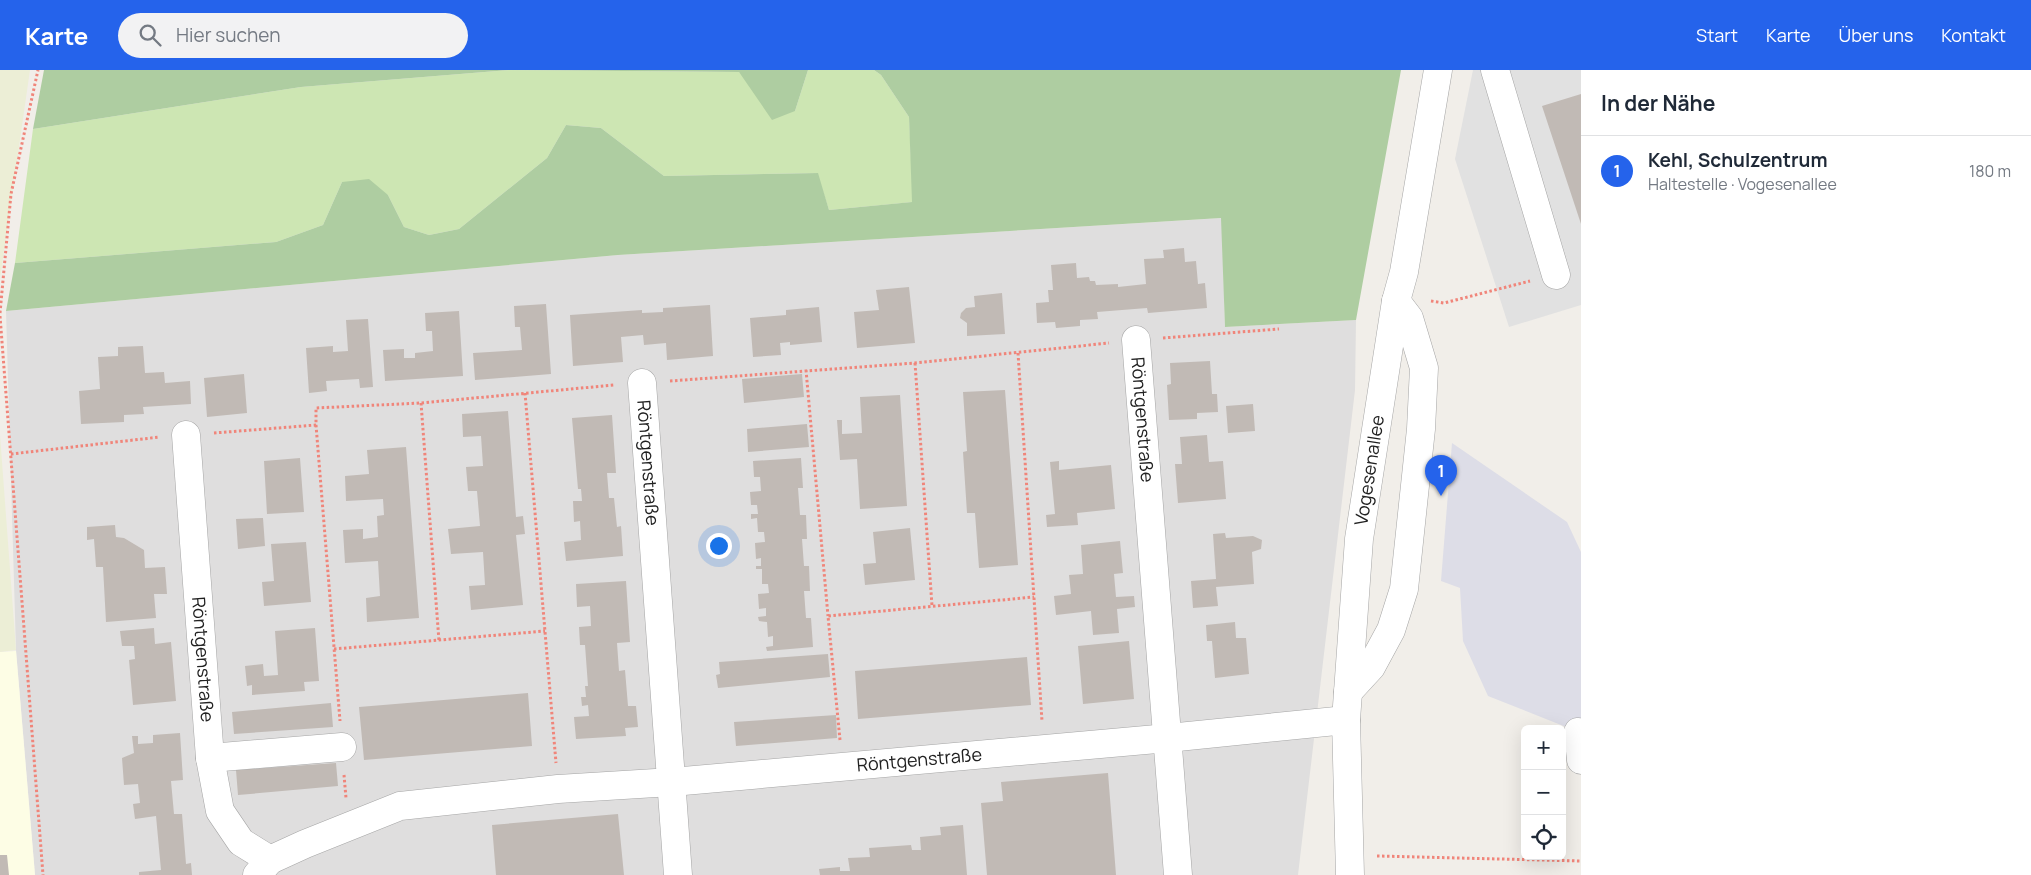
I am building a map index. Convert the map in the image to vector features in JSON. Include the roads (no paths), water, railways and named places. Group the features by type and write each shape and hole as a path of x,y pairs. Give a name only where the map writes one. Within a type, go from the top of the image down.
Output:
{"street":[{"name":"Vogesenallee","path":"1350,865 1346,720 1359,539 1396,301 1404,272 1438,70"},
{"path":"1495,70 1556,274"},
{"path":"1348,692 1371,667 1391,630 1404,589 1421,429 1424,368 1409,318 1396,301"},
{"name":"Röntgenstraße","path":"1136,340 1178,875"},
{"name":"Röntgenstraße","path":"642,383 678,875"},
{"name":"Röntgenstraße","path":"186,434 210,758 220,811 241,842 264,868 305,844 400,806 558,789 672,782 1168,738 1346,720"},
{"path":"1578,732 1581,760"},
{"path":"210,758 342,747"}],"place":[{"name":"Kehl, Schulzentrum","path":"1441,496"}]}
